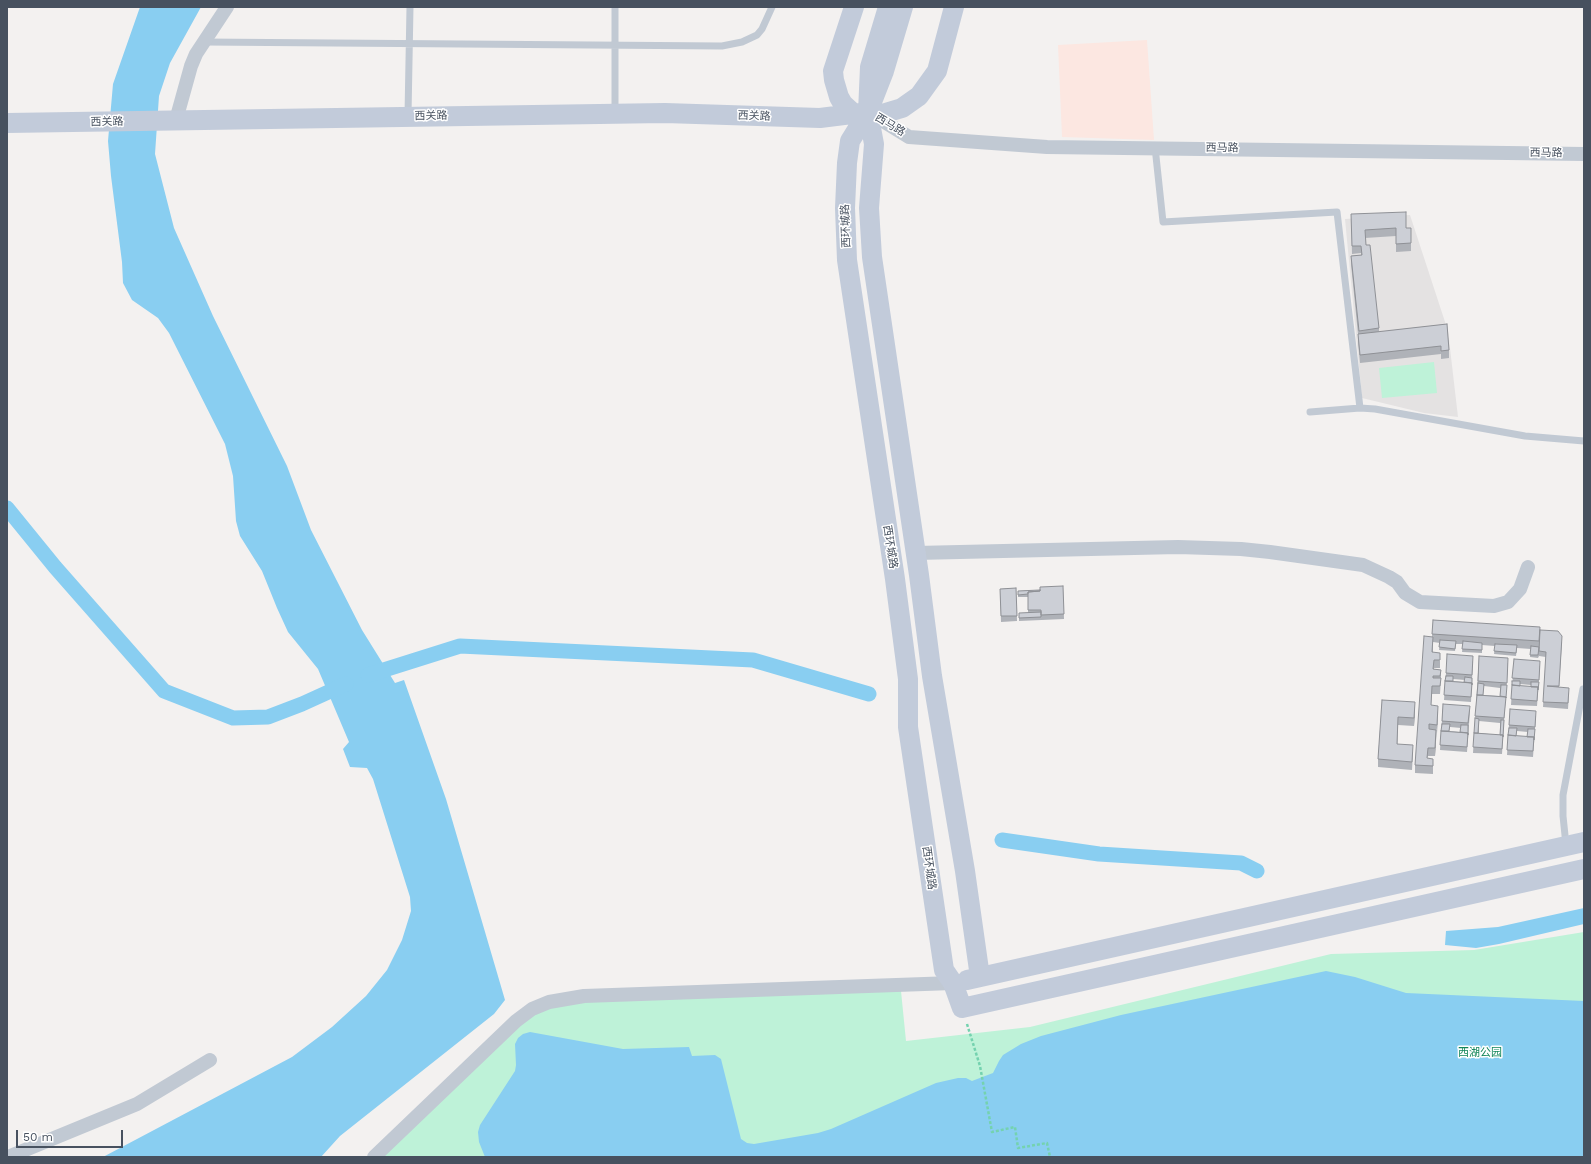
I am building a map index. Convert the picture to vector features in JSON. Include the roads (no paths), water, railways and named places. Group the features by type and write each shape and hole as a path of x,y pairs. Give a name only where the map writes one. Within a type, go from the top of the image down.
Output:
{"main road":[{"path":"854,7 833,71 835,85 843,104 861,113"},
{"name":"西环城路","path":"888,7 870,67 861,113 874,144 869,208 872,256 916,553 932,676 965,871 980,977"},
{"name":"西环城路","path":"903,7 884,71 861,113 850,141 847,163 845,208 847,260 895,579 908,679 909,735 944,970 953,983 962,1008 1584,868"},
{"name":"西关路","path":"7,123 92,123 171,120 615,113 665,113 820,118 861,113 882,114 902,108 919,96 938,71 954,7"},
{"path":"953,983 1575,844"}],"street":[{"path":"171,120 196,54 227,7"},
{"name":"西马路","path":"861,113 909,137 1047,147 1155,147 1584,154"},
{"path":"916,553 1178,546 1241,549 1363,565 1389,577 1396,582 1405,593 1420,602 1494,606 1508,602 1520,589 1528,567"},
{"path":"374,1157 516,1021 532,1009 550,1002 584,996 953,983"},
{"path":"8,1157 137,1104 210,1060"}],"lane":[{"path":"408,117 410,7"},
{"path":"615,7 615,113"},
{"path":"204,42 732,45 750,39 762,29 772,7"},
{"path":"1155,147 1163,222 1337,212 1350,334 1360,408"},
{"path":"1310,412 1360,408 1403,413 1525,436 1584,441"},
{"path":"1575,844 1563,816 1564,795 1583,689"}],"water":[{"path":"140,7 201,7 170,63 159,96 155,154 174,228 213,316 287,466 311,530 362,630 395,683 404,680 446,799 505,1000 494,1014 340,1136 321,1157 103,1157 292,1057 332,1027 366,996 387,970 402,940 411,911 410,897 373,779 367,768 350,767 343,749 349,742 318,669 288,632 262,571 240,536 236,521 233,476 225,444 169,333 158,318 132,300 123,283 122,262 108,141 113,84"},
{"path":"1584,908 1584,924 1476,948 1445,945 1446,931 1498,927"},
{"name":"西湖公园","path":"1326,971 1355,977 1406,993 1584,1001 1584,1157 485,1157 479,1142 478,1132 480,1125 515,1071 515,1044 518,1038 523,1034 530,1032 623,1049 689,1047 692,1056 715,1055 721,1059 741,1139 747,1143 754,1144 818,1133 831,1129 936,1083 958,1078 966,1078 972,1081 993,1073 1003,1055 1021,1044 1041,1036 1121,1015"}],"waterway":[{"path":"7,508 55,567 164,691 233,718 268,717 302,704 346,684"},
{"path":"368,675 460,646 753,660 869,694"},
{"path":"1002,840 1099,854 1241,863 1257,871"}]}
